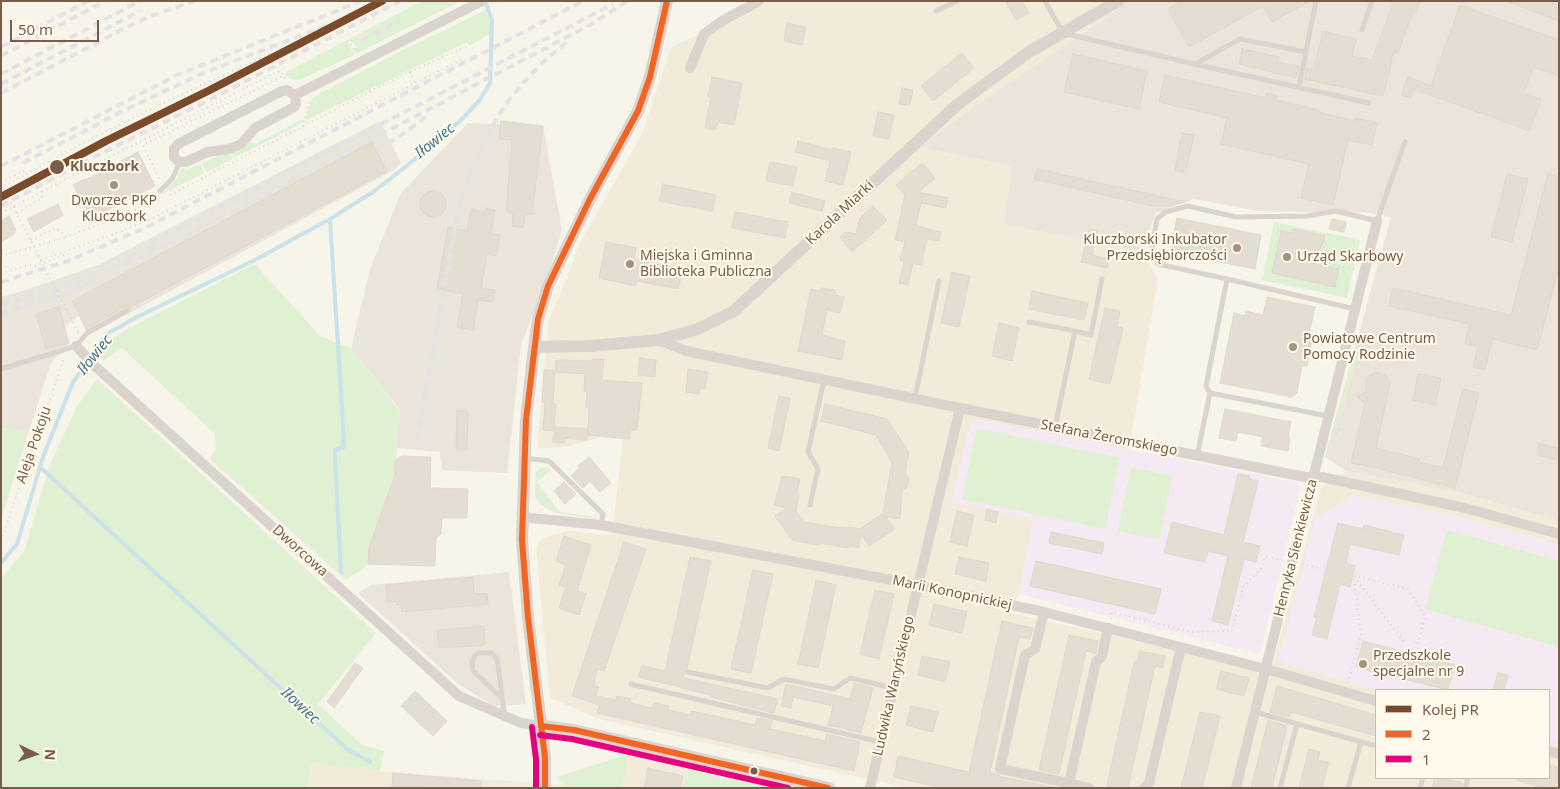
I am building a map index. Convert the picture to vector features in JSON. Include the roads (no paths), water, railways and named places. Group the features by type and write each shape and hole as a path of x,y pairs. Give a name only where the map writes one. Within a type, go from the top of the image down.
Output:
{"street":[{"path":"295,95 482,1"},
{"path":"545,788 545,758 523,564 522,517 526,420 538,319 548,286 590,199 638,111 650,77 667,1"},
{"path":"690,68 704,34 722,21 759,1"},
{"name":"Karola Miarki","path":"534,347 590,346 658,340 698,329 734,311 958,104 1028,52 1117,2"},
{"path":"287,90 295,95 296,104 294,108 255,128 241,144 229,149 207,152 186,162 180,162 174,157 174,149 178,144 282,91 287,90"},
{"name":"Henryka Sienkiewicza","path":"1236,788 1377,221"},
{"name":"Stefana Żeromskiego","path":"658,340 686,351 915,399 1305,477 1322,477 1465,508 1559,534"},
{"name":"Dworcowa","path":"71,348 95,366 201,461 459,696 521,723 541,726"},
{"name":"Ludwika Waryńskiego","path":"870,788 960,408"},
{"name":"Marii Konopnickiej","path":"522,517 601,526 918,585 1044,612 1266,669 1375,701"},
{"path":"1044,612 1035,649 1025,654 1000,769 1089,788"},
{"path":"1069,783 1096,662 1102,656 1108,628"},
{"path":"1144,788 1149,783 1181,647"},
{"path":"541,726 574,730 829,788"}],"lane":[{"path":"936,11 957,1"},
{"path":"1045,1 1063,32 1194,64 1370,103"},
{"path":"1299,87 1316,1"},
{"path":"1362,30 1372,1"},
{"path":"1194,64 1240,39 1306,52"},
{"name":"Henryka Sienkiewicza","path":"1377,221 1405,140"},
{"path":"160,191 172,179 180,162"},
{"path":"1355,309 1158,264 1152,247 1157,219 1165,212 1188,206 1236,217 1307,216 1336,211 1377,221"},
{"path":"1029,322 1091,334 1102,279"},
{"path":"1197,456 1210,393 1206,386 1228,279"},
{"path":"915,399 939,281"},
{"path":"1,369 71,348 87,332 128,310"},
{"path":"1055,427 1075,331"},
{"path":"810,505 818,469 808,452 824,380"},
{"path":"1210,393 1329,416"},
{"path":"524,458 549,461 603,514 601,526"},
{"path":"502,698 473,671 472,661 478,653 492,653 497,659 504,710 502,716"},
{"path":"687,672 768,688 784,678 834,689 850,678 893,688"},
{"path":"631,684 880,742"},
{"path":"1255,712 1375,746"},
{"path":"1280,788 1297,724"},
{"path":"1348,788 1361,742"}],"waterway":[{"name":"Iłowiec","path":"1,563 17,544 43,457 73,382 107,334 135,318 255,260 330,219 373,192 460,121 479,101 490,83 492,20 485,1"},
{"path":"330,219 344,441 344,447 335,450 341,572"},
{"name":"Iłowiec","path":"40,467 346,748 370,762"}],"railway":[{"path":"1,47 88,1"},
{"path":"1,56 105,1"},
{"path":"1,74 140,1"},
{"path":"1,93 148,17 194,1"},
{"path":"1,166 175,76 361,1"},
{"path":"1,206 400,1"},
{"path":"1,282 65,262 145,228 583,1"},
{"path":"1,304 71,284 141,257 187,236 588,26 628,1"},
{"path":"23,163 127,109 201,74 331,24 380,2"},
{"path":"150,244 613,4"},
{"path":"1,84 140,11"},
{"path":"362,40 400,21"},
{"path":"417,440 458,212 470,172 505,105 543,62 567,42"},
{"path":"376,150 403,134 427,116"},
{"path":"1,314 65,294 98,280"}],"rail line":[{"name":"PR","path":"1,197 106,141 208,91 382,1"}],"place":[{"name":"Kluczbork","path":"57,167"},
{"name":"Dworzec PKP Kluczbork","path":"114,185"},
{"name":"Kluczborski Inkubator Przedsiębiorczości","path":"1237,248"},
{"name":"Urząd Skarbowy","path":"1287,257"},
{"name":"Miejska i Gminna Biblioteka Publiczna","path":"630,264"},
{"name":"Powiatowe Centrum Pomocy Rodzinie","path":"1293,347"},
{"name":"Przedszkole specjalne nr 9","path":"1363,664"}]}
